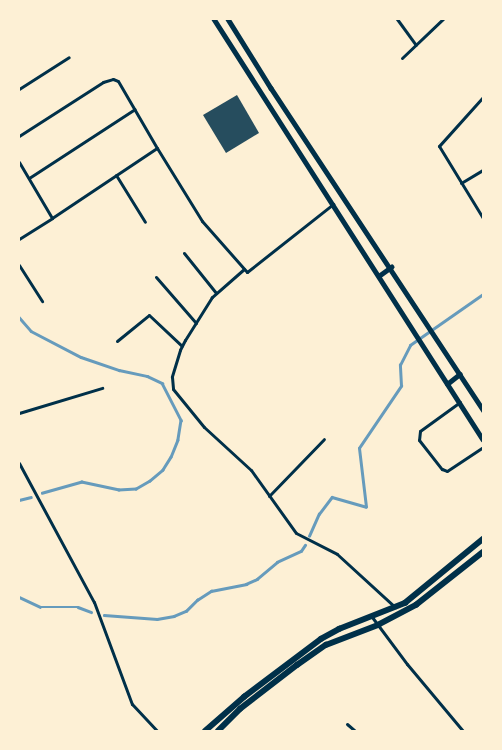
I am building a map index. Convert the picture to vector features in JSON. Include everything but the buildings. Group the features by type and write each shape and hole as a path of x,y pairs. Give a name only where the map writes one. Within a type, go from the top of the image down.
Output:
{"highway":[{"path":"205,731 251,691 321,639 410,600 483,539"},
{"path":"218,731 240,709 326,645 378,625 416,606 483,552"}],"main road":[{"path":"214,19 380,275 483,439"},
{"path":"228,19 271,88 483,410"},
{"path":"262,93 271,88"},
{"path":"380,275 390,267"},
{"path":"447,384 460,374"}],"street":[{"path":"397,19 416,45"},
{"path":"402,58 443,19"},
{"path":"19,89 69,57"},
{"path":"19,136 109,80 118,81 202,221 244,269 249,272 333,204"},
{"path":"482,100 439,146 483,218"},
{"path":"28,178 135,108"},
{"path":"19,238 158,148"},
{"path":"19,162 52,218"},
{"path":"462,183 483,170"},
{"path":"116,175 145,222"},
{"path":"184,253 216,293"},
{"path":"19,265 42,301"},
{"path":"244,269 216,293 182,346 172,377 173,389 204,427 251,470 296,533 337,554 395,608"},
{"path":"156,276 196,323"},
{"path":"117,341 149,315 182,346"},
{"path":"19,413 102,388"},
{"path":"460,402 420,431 419,440 442,469 447,471 483,447"},
{"path":"269,496 324,439"},
{"path":"19,463 94,602 132,704 156,731"},
{"path":"372,617 460,730"},
{"path":"347,724 355,731"}],"waterway":[{"path":"309,536 319,514 332,497 366,507 359,448 401,386 400,365 410,345 483,294"},
{"path":"19,317 31,331 81,357 119,370 147,376 162,383 181,420 178,440 163,470 150,481 136,489 119,490 82,482 43,493"},
{"path":"19,500 31,497"},
{"path":"104,615 157,619 174,616 186,611 197,600 211,591 246,584 257,579 277,562 301,551 305,545"},
{"path":"19,597 40,607 78,607 91,612"}]}
